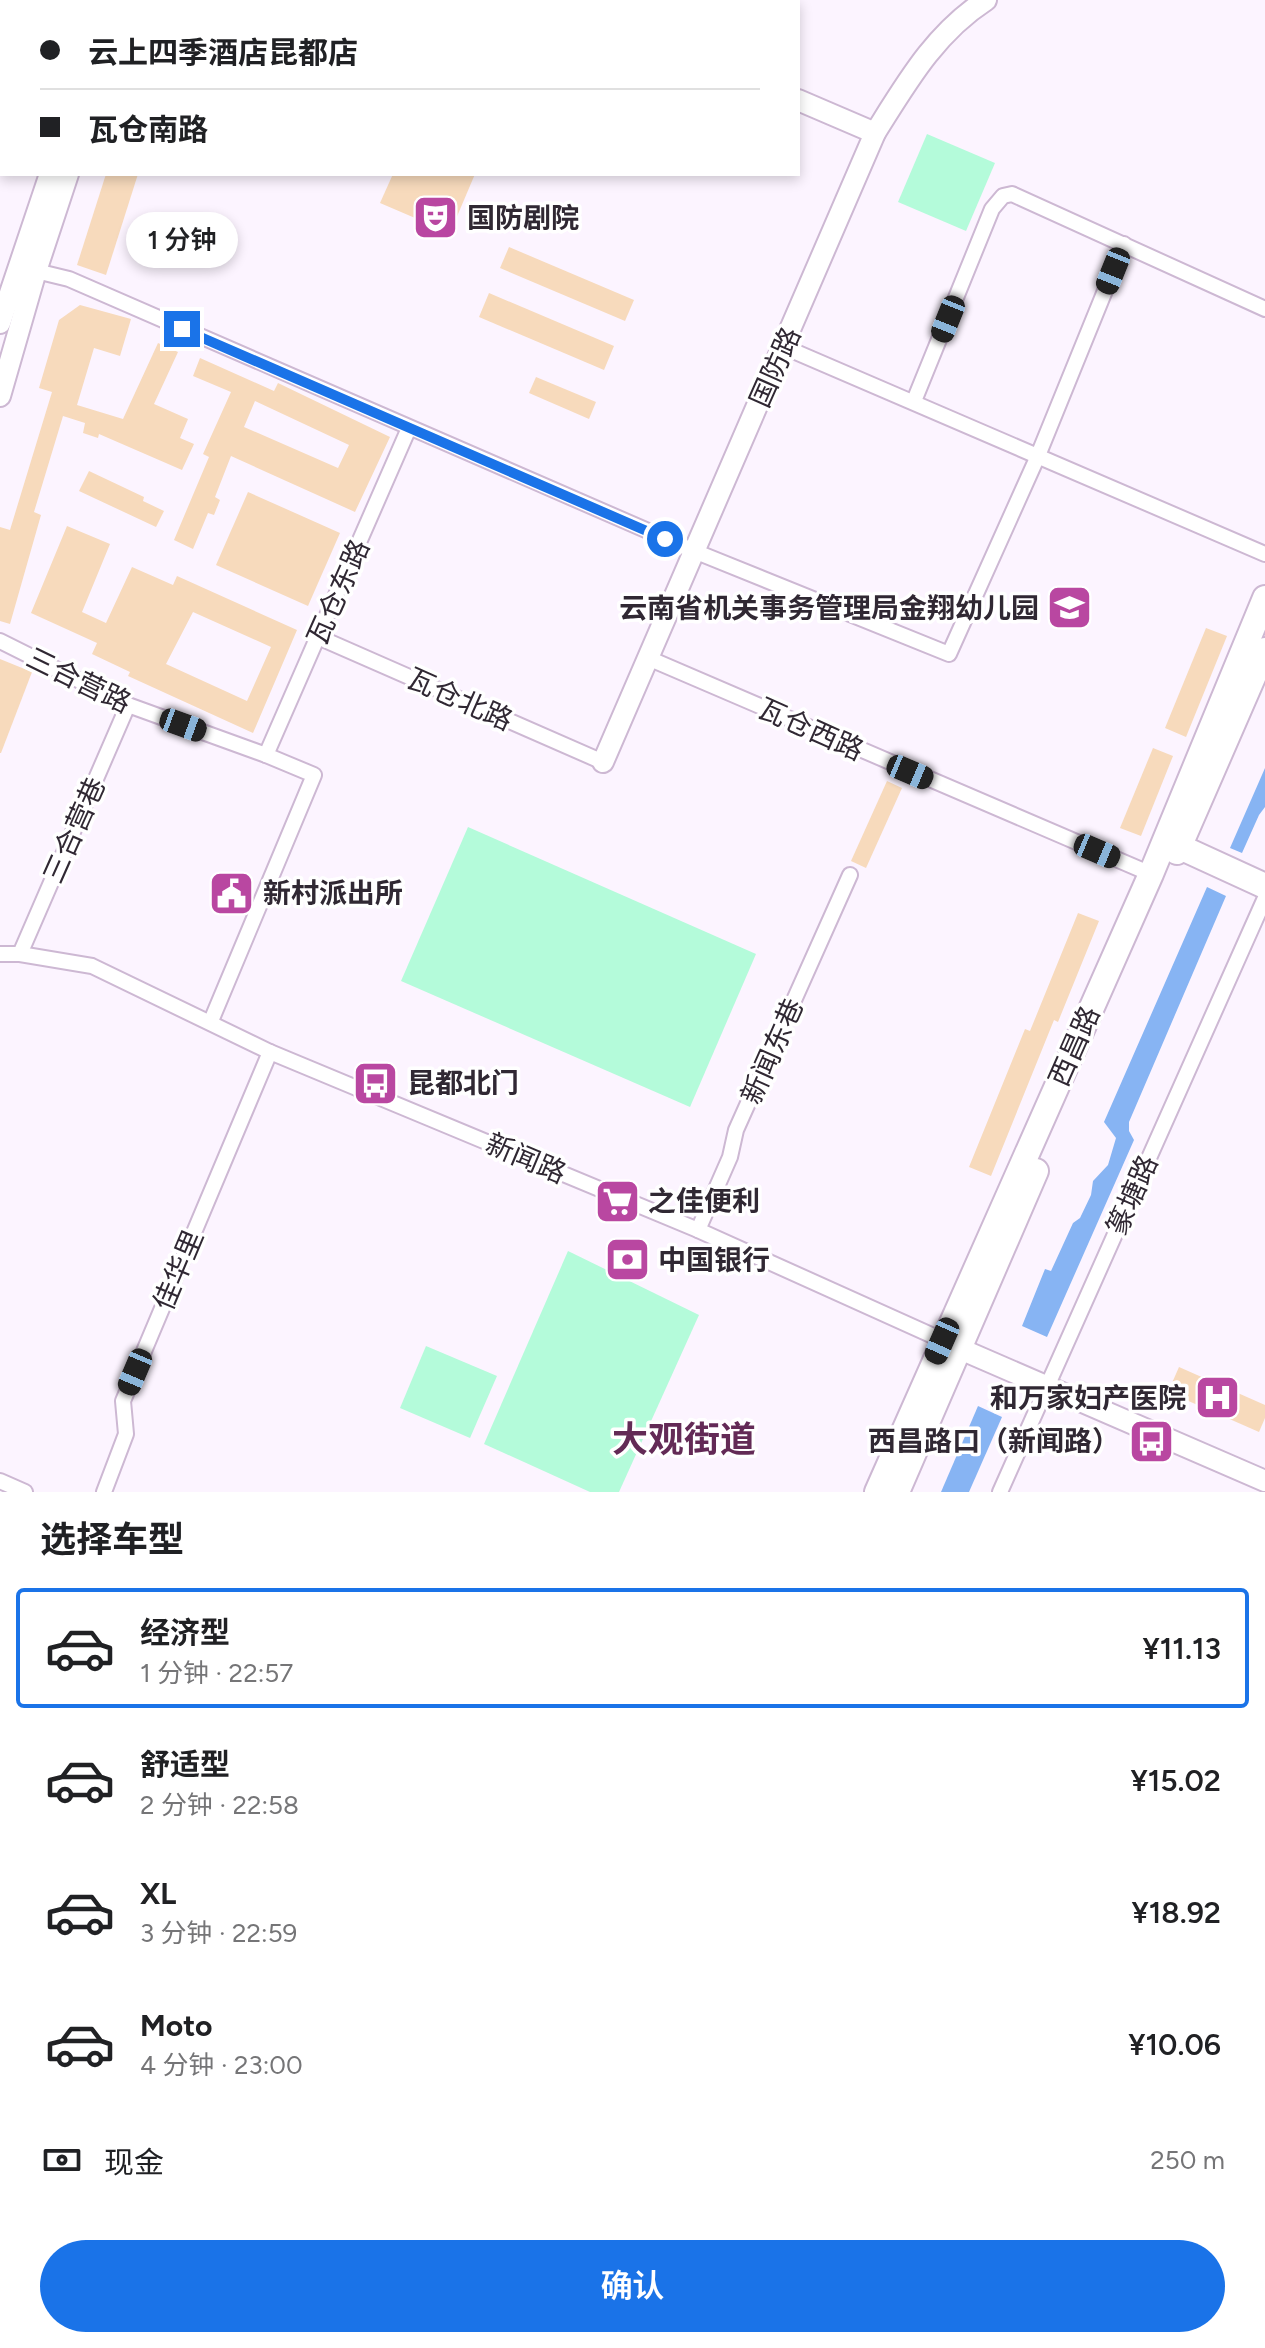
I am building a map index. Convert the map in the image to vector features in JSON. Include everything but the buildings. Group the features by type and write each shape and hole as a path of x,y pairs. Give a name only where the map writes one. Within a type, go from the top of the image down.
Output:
{"main road":[{"name":"西昌路","path":"897,1492 950,1344 1265,598"},
{"name":"西昌路","path":"877,1492 950,1344 1180,847 1265,650"},
{"path":"1180,847 1265,886"}],"street":[{"name":"国防路","path":"603,762 875,133 919,63 964,6 986,0"},
{"path":"800,101 875,133"},
{"path":"0,323 49,176"},
{"path":"0,396 67,176"},
{"path":"914,401 992,209 1003,196 1012,194 1265,309"},
{"path":"36,271 69,279 694,551 949,654 1037,458 1124,244"},
{"path":"784,347 1265,554"},
{"name":"瓦仓东路","path":"266,755 409,428"},
{"name":"瓦仓北路","path":"318,637 603,762"},
{"name":"三合营路","path":"0,641 128,705 314,775 211,1021"},
{"name":"瓦仓西路","path":"648,658 1151,874"},
{"name":"三合营巷","path":"20,954 128,705"},
{"name":"新闻东巷","path":"698,1230 730,1157 736,1130 850,875"},
{"name":"篆塘路","path":"1000,1492 1265,898"},
{"name":"新闻路","path":"0,954 20,954 92,966 270,1052 698,1230 1265,1481"},
{"name":"佳华里","path":"104,1492 126,1434 123,1401 270,1052"},
{"path":"0,1481 25,1492"}],"green space":[{"path":"927,134 995,163 966,231 898,202"},
{"path":"468,827 756,954 690,1107 401,981"},
{"path":"568,1251 699,1315 619,1492 590,1492 484,1444"},
{"path":"426,1346 497,1376 470,1438 400,1408"}],"water":[{"path":"1265,768 1265,807 1242,853 1230,848"},
{"path":"1207,887 1226,896 1129,1122 1129,1131 1134,1140 1047,1337 1022,1326 1045,1269 1051,1271 1073,1223 1080,1218 1091,1195 1093,1181 1108,1165 1116,1138 1104,1122"},
{"path":"978,1406 1002,1417 969,1492 941,1492"}],"place":[{"name":"国防剧院","path":"436,218"},
{"name":"云南省机关事务管理局金翔幼儿园","path":"1070,608"},
{"name":"新村派出所","path":"232,893"},
{"name":"昆都北门","path":"376,1083"},
{"name":"之佳便利","path":"617,1201"},
{"name":"中国银行","path":"627,1260"},
{"name":"和万家妇产医院","path":"1217,1398"},
{"name":"西昌路口（新闻路）","path":"1151,1441"}],"district":[{"name":"大观街道","path":"684,1439"}],"route":[{"path":"182,329 665,539"}]}
